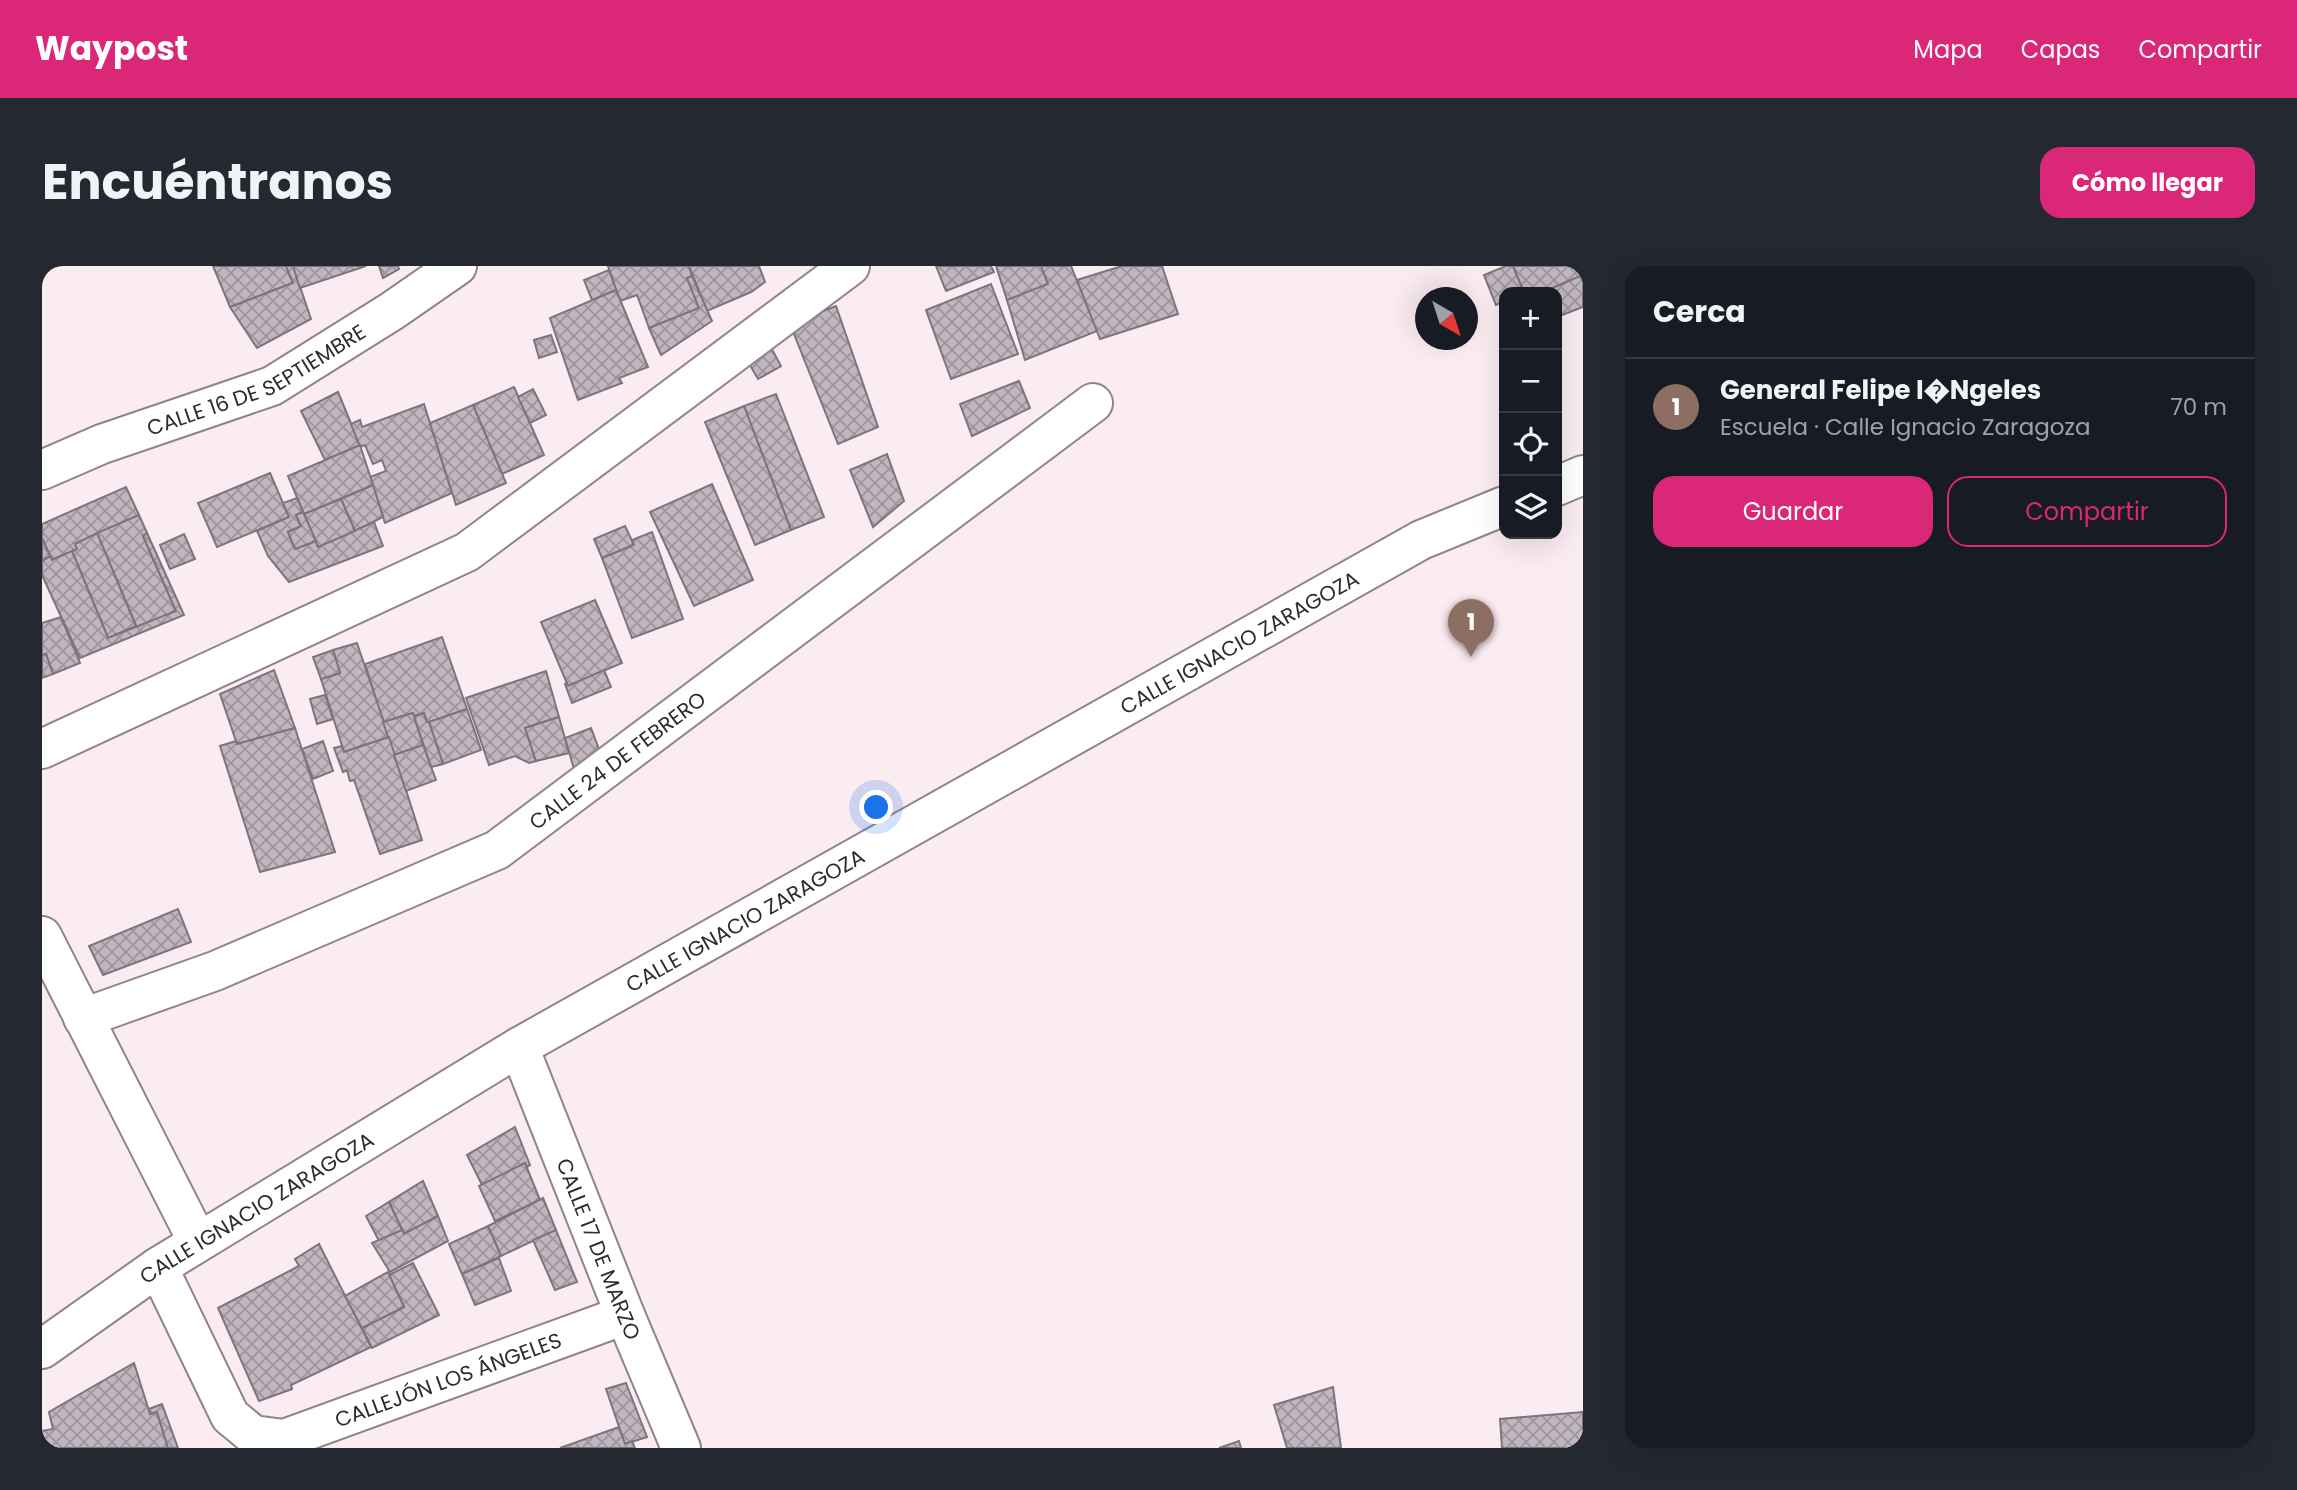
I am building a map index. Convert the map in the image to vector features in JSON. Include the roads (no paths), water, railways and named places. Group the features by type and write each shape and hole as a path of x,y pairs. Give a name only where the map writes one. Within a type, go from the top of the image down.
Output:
{"street":[{"name":"CALLE 16 DE SEPTIEMBRE","path":"42,470 102,444 272,386 392,312 457,266"},
{"path":"42,749 467,552 850,266"},
{"name":"CALLE 24 DE FEBRERO","path":"83,1018 215,971 496,850 1093,403"},
{"path":"1562,484 1583,475"},
{"name":"CALLE IGNACIO ZARAGOZA","path":"42,1349 158,1267 519,1047 1421,540 1499,508"},
{"path":"42,936 198,1242"},
{"name":"CALLE 17 DE MARZO","path":"519,1047 625,1315 681,1448"},
{"name":"CALLEJÓN LOS ÁNGELES","path":"158,1267 230,1416 253,1435 284,1439 625,1315"}],"place":[{"name":"General Felipe I�Ngeles","path":"1471,657"}]}
